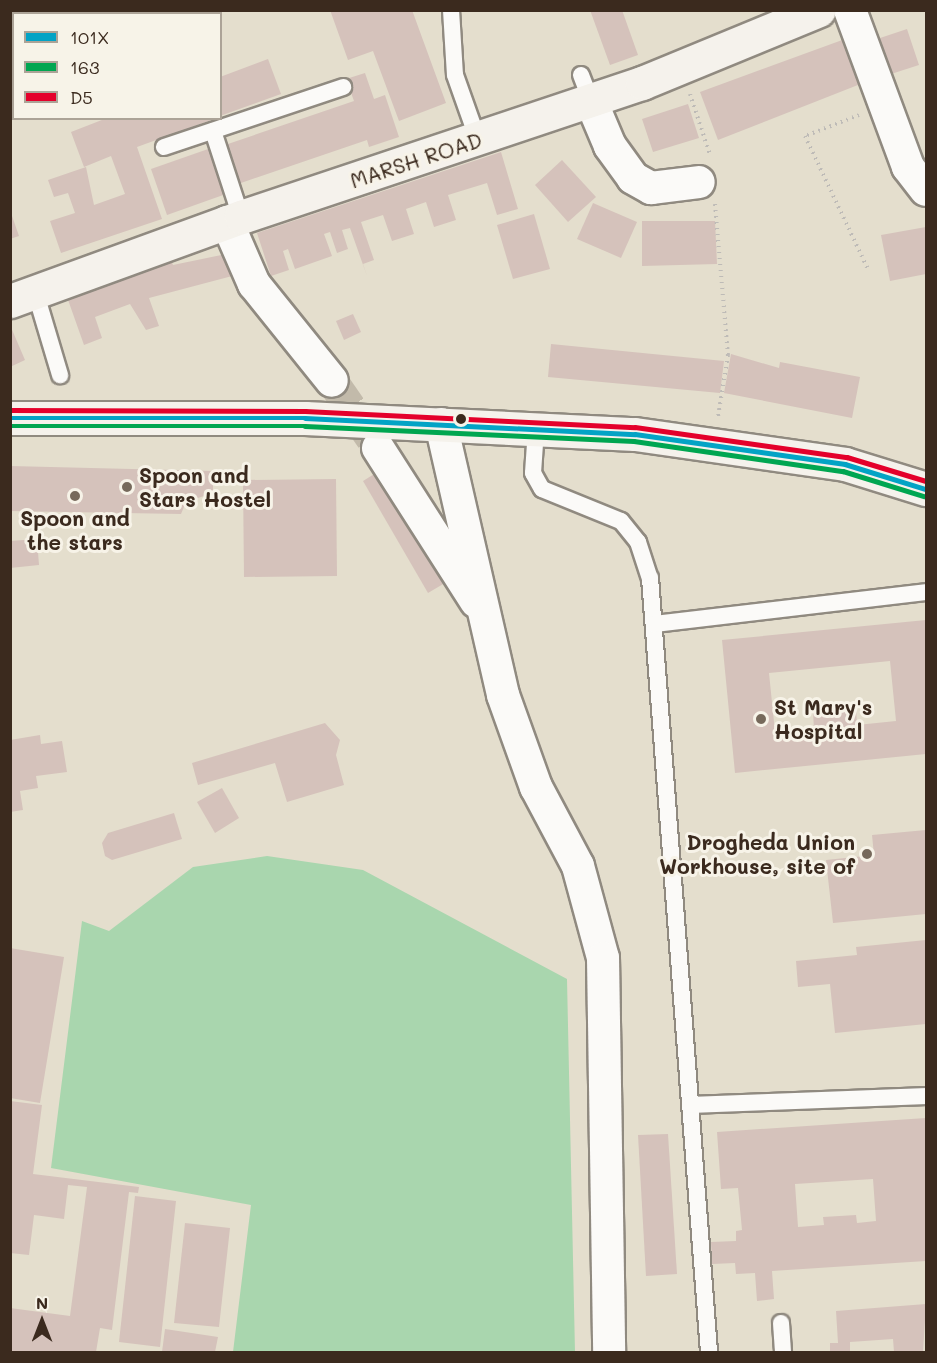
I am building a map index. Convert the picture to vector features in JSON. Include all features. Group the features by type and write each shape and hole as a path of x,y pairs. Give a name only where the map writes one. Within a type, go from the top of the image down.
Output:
{"main road":[{"name":"MARSH ROAD","path":"23,296 234,219 478,140 586,88 680,68 819,10"},
{"path":"10,418 441,424 536,429 714,443 845,464 927,489"}],"street":[{"path":"850,10 908,167 927,190"},
{"path":"586,88 609,146 633,178 651,188 708,181"},
{"path":"234,219 254,284 332,381"},
{"path":"441,424 503,695 536,787 578,866 603,958 609,1353"},
{"path":"378,448 486,618"}],"lane":[{"path":"451,10 455,75 478,140"},
{"path":"164,147 344,87"},
{"path":"213,131 234,219"},
{"path":"23,296 60,375"},
{"path":"536,429 533,473 542,489 621,521 638,542 650,578 710,1353"},
{"path":"654,624 927,592"},
{"path":"692,1105 927,1096"},
{"path":"781,1323 783,1353"}],"path":[{"path":"680,68 706,134 708,181 728,355 714,443"},
{"path":"868,269 805,136 885,105"}],"green space":[{"path":"267,856 363,870 567,979 575,1352 233,1352 251,1205 51,1168 82,921 109,931 193,867"}],"building":[{"path":"330,10 412,10 446,103 399,121 373,51 348,60"},
{"path":"590,10 622,10 638,55 610,65"},
{"path":"907,29 919,65 891,74 880,38"},
{"path":"845,39 863,83 718,140 700,92"},
{"path":"268,59 281,94 222,115 222,76"},
{"path":"365,73 374,99 385,95 399,137 369,147 367,140 238,184 225,145 354,101 346,79"},
{"path":"688,104 699,138 653,152 642,119"},
{"path":"102,120 211,120 137,147 162,219 61,253 50,221 75,213 68,193 54,197 48,180 86,167 94,205 125,194 111,156 84,167 71,132"},
{"path":"211,148 226,194 167,215 151,169"},
{"path":"501,152 518,209 497,215 487,183 448,195 456,220 434,227 426,202 406,209 414,234 392,241 383,215 361,222 374,260 363,264 367,276 350,228 342,230 348,249 337,253 330,232 324,234 332,256 295,269 288,249 283,251 289,270 271,276 257,233"},
{"path":"562,160 596,197 568,222 535,185"},
{"path":"593,203 637,222 621,258 577,239"},
{"path":"10,214 19,236 10,239"},
{"path":"534,214 550,269 513,279 497,225"},
{"path":"642,221 715,221 717,264 642,266"},
{"path":"926,227 926,274 890,281 881,235"},
{"path":"231,253 236,275 149,298 159,326 146,330 130,304 95,317 102,338 84,345 67,297 171,260 173,265"},
{"path":"353,314 361,332 344,340 336,321"},
{"path":"10,325 25,360 10,367"},
{"path":"551,344 724,361 720,393 548,377"},
{"path":"731,354 779,368 780,362 860,377 852,418 724,393"},
{"path":"10,466 213,471 213,493 186,502 181,514 10,511"},
{"path":"384,468 450,580 428,593 363,481"},
{"path":"336,479 337,576 244,577 243,480"},
{"path":"37,539 39,565 10,568 10,541"},
{"path":"926,620 926,754 735,773 722,640","holes":["890,661 896,721 857,725 856,708 813,712 814,729 775,732 769,673"]},
{"path":"325,723 340,740 336,755 344,785 287,802 275,763 198,785 192,763"},
{"path":"40,735 41,744 62,741 67,772 36,776 38,788 20,791 23,810 10,812 10,740"},
{"path":"222,788 239,818 215,833 197,802"},
{"path":"174,813 182,839 112,860 105,856 102,843 108,833"},
{"path":"926,830 926,914 833,923 826,860 874,855 872,835"},
{"path":"926,940 926,1024 835,1033 830,984 798,987 796,961 857,955 856,947"},
{"path":"10,948 64,957 40,1103 10,1098"},
{"path":"10,1101 42,1105 33,1174 139,1187 138,1193 129,1192 112,1330 100,1328 96,1352 10,1352 10,1308 70,1316 87,1187 68,1185 64,1219 34,1215 29,1255 10,1253"},
{"path":"926,1118 926,1261 772,1271 774,1299 757,1301 755,1273 736,1274 735,1263 712,1264 711,1242 736,1241 736,1231 742,1230 738,1188 721,1189 717,1132","holes":["873,1179 876,1221 857,1223 856,1215 823,1217 824,1225 798,1227 795,1184"]},
{"path":"668,1134 677,1274 646,1276 638,1135"},
{"path":"135,1196 176,1201 160,1347 119,1342"},
{"path":"185,1223 230,1228 219,1327 174,1323"},
{"path":"926,1304 923,1352 894,1352 893,1339 850,1342 850,1352 830,1352 830,1343 838,1343 836,1311"},
{"path":"165,1329 218,1337 215,1352 162,1352"}],"tunnel":[{"path":"332,381 372,439"}],"transit line":[{"name":"D5","path":"10,410 305,411 635,427 847,457 926,481"},
{"name":"101X","path":"10,418 305,418 635,434 845,464 926,489"},
{"name":"163","path":"10,426 305,426 634,441 843,471 924,496"}],"place":[{"name":"Spoon and Stars Hostel","path":"127,487"},
{"name":"Spoon and the stars","path":"75,496"},
{"name":"St Mary's Hospital","path":"761,719"},
{"name":"Drogheda Union Workhouse, site of","path":"867,854"}]}
